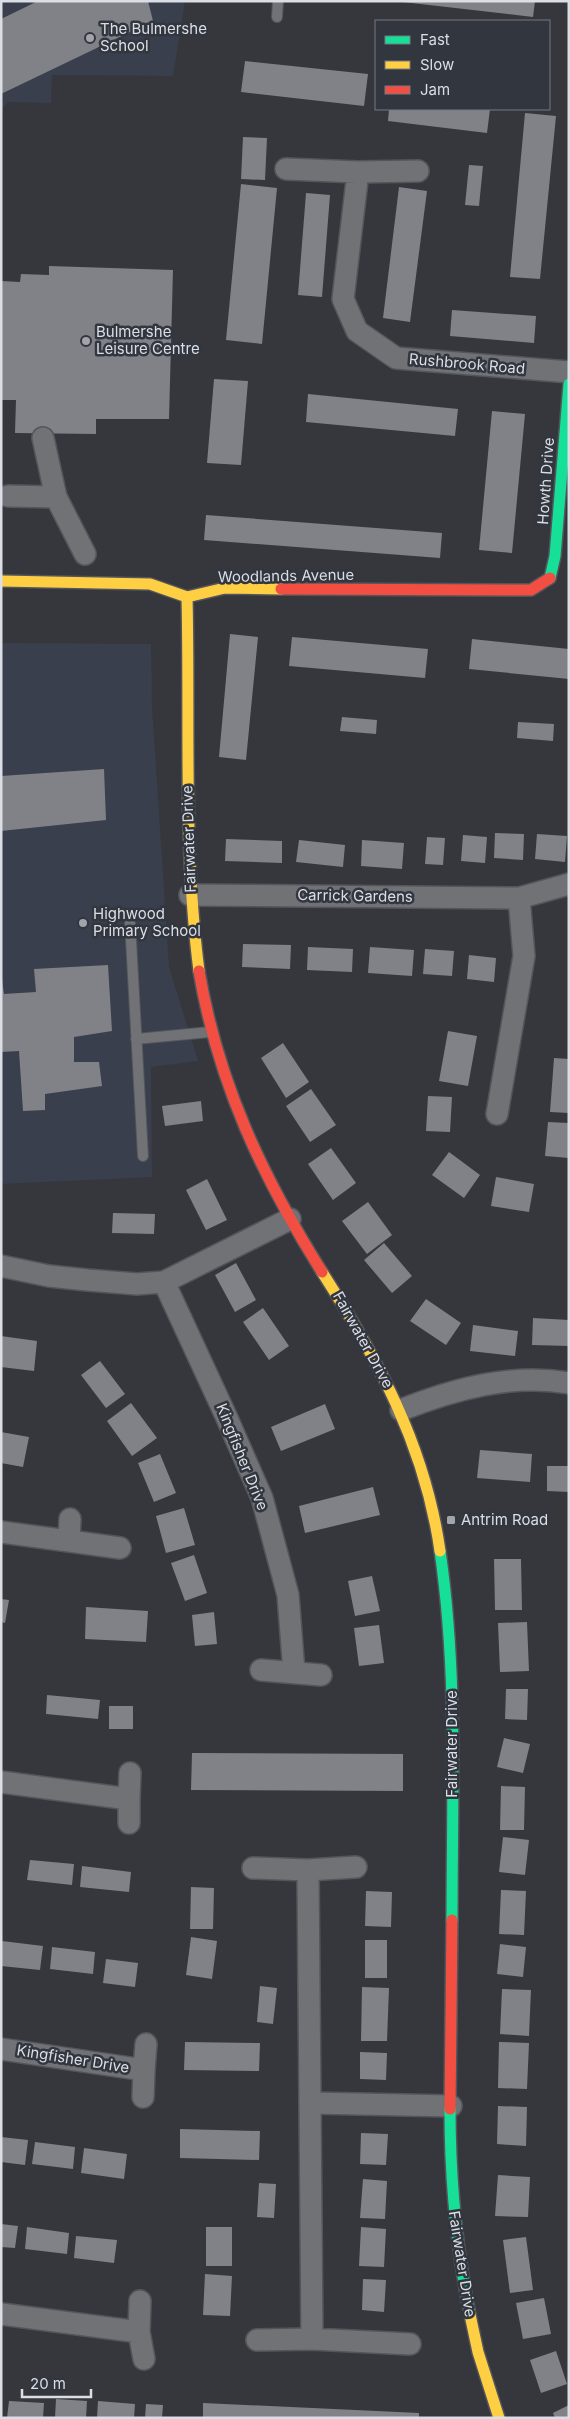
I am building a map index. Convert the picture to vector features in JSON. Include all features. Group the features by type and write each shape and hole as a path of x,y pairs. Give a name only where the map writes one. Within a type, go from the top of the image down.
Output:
{"street":[{"path":"286,168 358,172 418,171"},
{"name":"Rushbrook Road","path":"358,172 343,299 356,331 396,358 569,372"},
{"name":"Howth Drive","path":"555,580 555,556 569,384"},
{"path":"43,438 56,497 85,554"},
{"path":"8,496 56,497"},
{"name":"Woodlands Avenue","path":"187,597 225,588 531,590 555,580"},
{"path":"1,582 150,584 187,597"},
{"name":"Fairwater Drive","path":"187,597 186,812 190,895 195,945 212,1032 234,1101 260,1163 290,1219 367,1342 401,1410 430,1496 450,1629 453,1692 451,2106 453,2214 459,2267 476,2346 500,2418"},
{"name":"Carrick Gardens","path":"190,895 519,898 569,884"},
{"path":"497,1114 524,956 519,898"},
{"path":"1,1266 49,1276 87,1280 137,1284 164,1282 290,1219"},
{"name":"Kingfisher Drive","path":"164,1282 262,1498 288,1595 294,1672"},
{"path":"401,1410 458,1391 504,1382 554,1381 569,1383"},
{"path":"69,1541 70,1519"},
{"path":"1,1532 120,1548"},
{"path":"261,1670 321,1675"},
{"path":"129,1823 130,1773"},
{"path":"1,1782 129,1799"},
{"path":"253,1868 308,1870 356,1867"},
{"path":"308,1870 312,2103 312,2339"},
{"name":"Kingfisher Drive","path":"143,2096 146,2044"},
{"name":"Kingfisher Drive","path":"1,2049 144,2070"},
{"path":"312,2103 451,2106"},
{"path":"140,2302 139,2332 144,2359"},
{"path":"1,2314 139,2332"},
{"path":"258,2340 312,2339 410,2344"}],"lane":[{"path":"276,17 278,1"},
{"path":"130,922 142,1156"},
{"path":"136,1039 212,1032"}],"shaded area":[{"name":"The Bulmershe School","path":"1,1 185,1 173,76 52,75 51,103 8,102 1,110"},
{"name":"Highwood Primary School","path":"1,643 151,644 152,706 169,967 198,1061 151,1067 152,1177 1,1184"}],"building":[{"path":"38,1 148,1 153,21 1,94 1,19"},
{"path":"394,1 535,1 533,17"},
{"path":"245,61 368,74 364,106 241,92"},
{"path":"389,110 490,110 487,133 388,121"},
{"path":"525,113 556,116 540,279 510,277"},
{"path":"243,137 267,138 265,180 241,179"},
{"path":"469,165 483,166 479,206 465,205"},
{"path":"241,184 277,188 262,344 226,340"},
{"path":"399,187 427,191 410,322 383,318"},
{"path":"306,193 330,195 322,297 298,295"},
{"name":"Bulmershe Leisure Centre","path":"49,266 173,270 169,419 96,419 96,434 15,433 16,400 1,400 1,281 20,282 21,274 49,275"},
{"path":"452,310 536,316 534,343 450,336"},
{"path":"214,379 248,381 241,465 207,463"},
{"path":"308,394 458,409 455,436 306,422"},
{"path":"492,411 525,414 512,553 479,550"},
{"path":"206,515 442,533 440,558 204,540"},
{"path":"230,634 258,637 246,760 219,757"},
{"path":"292,637 428,649 425,678 289,666"},
{"path":"472,639 569,649 569,679 469,669"},
{"path":"342,717 377,720 376,734 340,731"},
{"path":"518,722 554,724 553,741 517,738"},
{"path":"104,769 106,820 1,831 1,776"},
{"path":"495,833 524,834 523,860 494,858"},
{"path":"537,834 567,836 565,862 535,859"},
{"path":"463,835 487,837 485,863 461,861"},
{"path":"427,837 445,838 443,865 425,864"},
{"path":"226,839 282,841 282,863 225,861"},
{"path":"299,840 345,845 343,867 296,862"},
{"path":"362,840 404,843 402,869 361,866"},
{"path":"243,944 291,945 290,969 242,967"},
{"path":"308,947 353,949 352,972 307,970"},
{"path":"370,947 414,950 412,976 368,973"},
{"path":"425,949 454,951 452,976 423,974"},
{"path":"469,955 496,958 494,982 467,979"},
{"path":"108,965 112,1031 74,1037 74,1062 99,1062 102,1086 45,1094 45,1110 23,1111 19,1051 1,1052 1,972 4,994 36,992 34,969"},
{"path":"448,1031 477,1036 468,1086 439,1081"},
{"path":"283,1043 309,1082 286,1098 261,1058"},
{"path":"554,1058 569,1059 569,1113 550,1112"},
{"path":"311,1089 336,1125 310,1142 286,1106"},
{"path":"428,1096 452,1097 450,1132 426,1131"},
{"path":"201,1101 203,1121 165,1126 162,1106"},
{"path":"548,1122 569,1123 569,1158 545,1156"},
{"path":"331,1148 356,1183 333,1200 308,1164"},
{"path":"449,1152 480,1175 464,1198 432,1175"},
{"path":"496,1177 534,1184 529,1212 491,1206"},
{"path":"207,1179 227,1220 206,1230 186,1190"},
{"path":"368,1202 392,1235 367,1254 342,1221"},
{"path":"113,1213 155,1214 154,1234 112,1233"},
{"path":"384,1243 412,1276 392,1293 364,1260"},
{"path":"236,1263 256,1300 235,1312 215,1275"},
{"path":"426,1299 461,1323 446,1345 410,1321"},
{"path":"263,1308 289,1346 269,1360 243,1322"},
{"path":"533,1318 569,1320 569,1346 532,1345"},
{"path":"473,1325 518,1331 515,1356 470,1351"},
{"path":"1,1336 37,1341 34,1371 1,1367"},
{"path":"100,1361 125,1394 106,1408 81,1375"},
{"path":"131,1403 157,1438 132,1456 107,1421"},
{"path":"325,1404 335,1429 281,1451 271,1427"},
{"path":"1,1432 29,1437 23,1467 1,1463"},
{"path":"480,1450 532,1454 530,1482 477,1478"},
{"path":"160,1454 176,1493 154,1502 138,1463"},
{"path":"547,1466 569,1466 569,1492 547,1491"},
{"path":"373,1487 380,1515 305,1533 299,1506"},
{"path":"184,1508 195,1545 166,1553 156,1516"},
{"path":"194,1555 207,1593 185,1601 171,1563"},
{"path":"494,1559 521,1559 522,1610 495,1610"},
{"path":"372,1576 380,1611 355,1616 348,1581"},
{"path":"1,1599 9,1600 5,1623 1,1622"},
{"path":"86,1607 148,1611 146,1642 85,1639"},
{"path":"214,1612 217,1644 195,1646 192,1615"},
{"path":"527,1622 529,1671 500,1672 498,1623"},
{"path":"379,1625 384,1663 359,1666 354,1628"},
{"path":"506,1689 528,1689 527,1720 505,1719"},
{"path":"47,1695 100,1700 98,1719 46,1714"},
{"path":"109,1706 133,1706 133,1729 109,1729"},
{"path":"504,1738 530,1744 523,1773 497,1767"},
{"path":"192,1753 403,1754 403,1791 191,1790"},
{"path":"501,1786 525,1787 524,1830 500,1830"},
{"path":"503,1837 529,1840 525,1875 499,1872"},
{"path":"30,1860 74,1864 72,1885 27,1880"},
{"path":"82,1866 131,1872 129,1892 80,1887"},
{"path":"191,1887 214,1888 213,1929 190,1929"},
{"path":"501,1890 526,1891 524,1935 499,1934"},
{"path":"366,1891 392,1892 391,1927 365,1926"},
{"path":"191,1937 217,1941 212,1979 186,1975"},
{"path":"365,1940 387,1940 387,1978 365,1978"},
{"path":"2,1941 43,1946 40,1970 1,1966"},
{"path":"500,1944 526,1947 523,1977 497,1974"},
{"path":"52,1947 95,1952 93,1974 50,1969"},
{"path":"106,1959 138,1963 135,1987 103,1983"},
{"path":"260,1986 277,1988 273,2024 257,2022"},
{"path":"362,1987 389,1988 387,2041 361,2041"},
{"path":"502,1989 531,1990 529,2036 500,2034"},
{"path":"185,2042 260,2043 259,2071 184,2070"},
{"path":"499,2042 529,2043 527,2089 498,2088"},
{"path":"360,2052 387,2053 386,2080 360,2079"},
{"path":"498,2106 527,2107 526,2146 497,2144"},
{"path":"180,2129 260,2131 259,2160 180,2158"},
{"path":"361,2133 388,2134 386,2165 360,2164"},
{"path":"1,2137 28,2140 25,2165 1,2162"},
{"path":"35,2142 75,2147 73,2169 32,2164"},
{"path":"84,2148 127,2154 124,2179 81,2173"},
{"path":"498,2175 530,2177 528,2217 495,2216"},
{"path":"363,2179 387,2181 385,2219 360,2218"},
{"path":"259,2183 276,2184 274,2218 257,2217"},
{"path":"1,2224 18,2226 15,2248 1,2247"},
{"path":"27,2227 69,2233 67,2254 25,2249"},
{"path":"206,2227 232,2227 232,2266 206,2266"},
{"path":"361,2227 386,2229 384,2267 359,2266"},
{"path":"76,2236 117,2240 114,2263 74,2258"},
{"path":"526,2237 533,2290 510,2293 503,2240"},
{"path":"205,2274 232,2276 230,2316 203,2315"},
{"path":"363,2279 386,2280 384,2312 362,2310"},
{"path":"544,2298 551,2334 523,2339 516,2303"},
{"path":"556,2351 567,2384 541,2393 530,2360"},
{"path":"56,2399 87,2401 86,2418 55,2418"},
{"path":"9,2401 44,2403 43,2418 7,2418"},
{"path":"98,2401 135,2404 134,2418 97,2418"},
{"path":"203,2403 419,2413 419,2418 203,2418"},
{"path":"146,2404 163,2405 162,2418 145,2418"},
{"path":"569,2405 569,2418 555,2418 553,2413"}],"traffic: fast":[{"path":"550,578 555,556 569,384"},
{"path":"440,1551 446,1597 452,1689 452,1920"},
{"path":"450,2109 451,2160 455,2210 469,2310"}],"traffic: slow":[{"path":"1,581 150,584 187,597 225,588 281,589"},
{"path":"187,597 189,831 194,924 199,971"},
{"path":"322,1272 362,1338 397,1405 423,1476 433,1513 440,1551"},
{"path":"469,2310 478,2352 499,2418"}],"traffic: jam":[{"path":"281,589 531,590 550,578"},
{"path":"199,971 207,1012 218,1052 245,1128 280,1200 322,1272"},
{"path":"450,2109 452,1920"}],"place":[{"name":"The Bulmershe School","path":"90,38"},
{"name":"Bulmershe Leisure Centre","path":"86,341"},
{"name":"Highwood Primary School","path":"83,923"},
{"name":"Antrim Road","path":"451,1520"}]}
